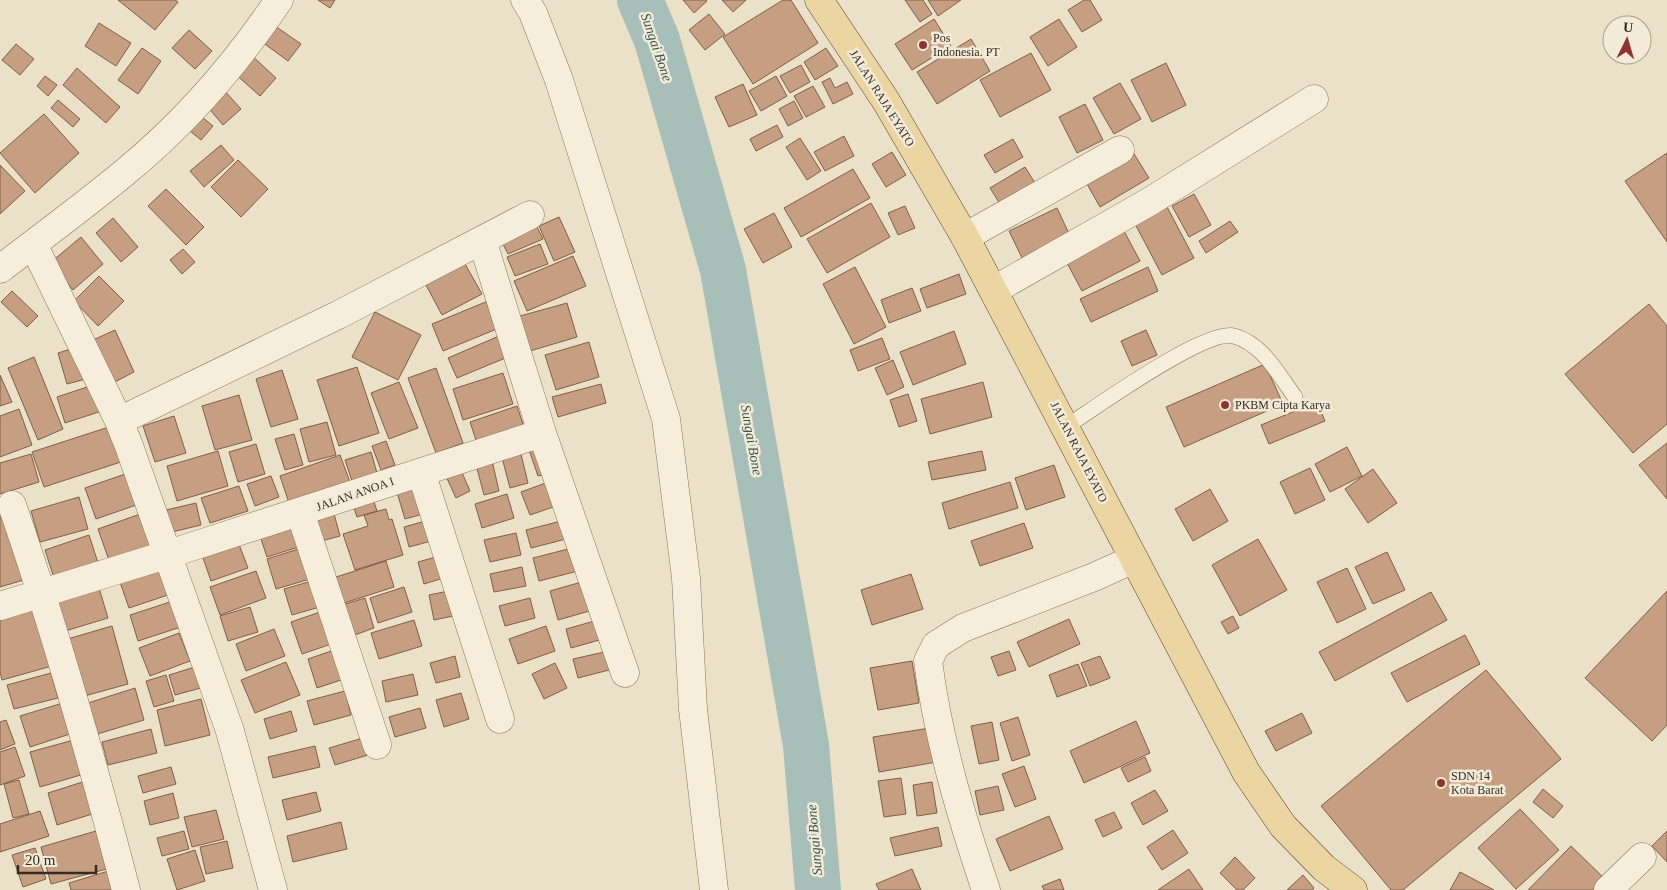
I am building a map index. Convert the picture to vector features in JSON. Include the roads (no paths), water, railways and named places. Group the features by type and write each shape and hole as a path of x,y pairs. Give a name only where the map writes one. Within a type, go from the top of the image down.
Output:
{"main road":[{"name":"JALAN RAJA EYATO","path":"819,0 886,101 965,237 1066,426 1246,772 1283,826 1324,868 1352,890"}],"street":[{"path":"0,268 126,172 174,126 251,42 279,0"},
{"path":"525,0 533,13 559,80 666,419 686,578 693,709 714,890"},
{"path":"994,290 1149,202 1314,99"},
{"path":"965,237 1120,150"},
{"path":"119,421 338,314 530,215"},
{"path":"482,240 542,433 625,673"},
{"path":"33,244 119,421 169,554 230,731 273,890"},
{"name":"JALAN ANOA I","path":"0,606 169,554 542,433"},
{"path":"421,472 500,719"},
{"path":"12,505 42,592 74,696 126,890"},
{"path":"300,512 377,745"},
{"path":"986,890 955,789 939,726 928,661 931,652 936,645 963,628 1094,577 1134,559"},
{"path":"1608,890 1642,857"}],"lane":[{"path":"1066,426 1177,355 1215,336 1232,335 1249,343 1264,355 1295,397"}],"waterway":[{"name":"Sungai Bone","path":"640,0 657,40 723,270 806,745 818,890"}],"place":[{"name":"Pos Indonesia. PT","path":"923,45"},
{"name":"PKBM Cipta Karya","path":"1225,405"},
{"name":"SDN 14 Kota Barat","path":"1441,783"}]}
